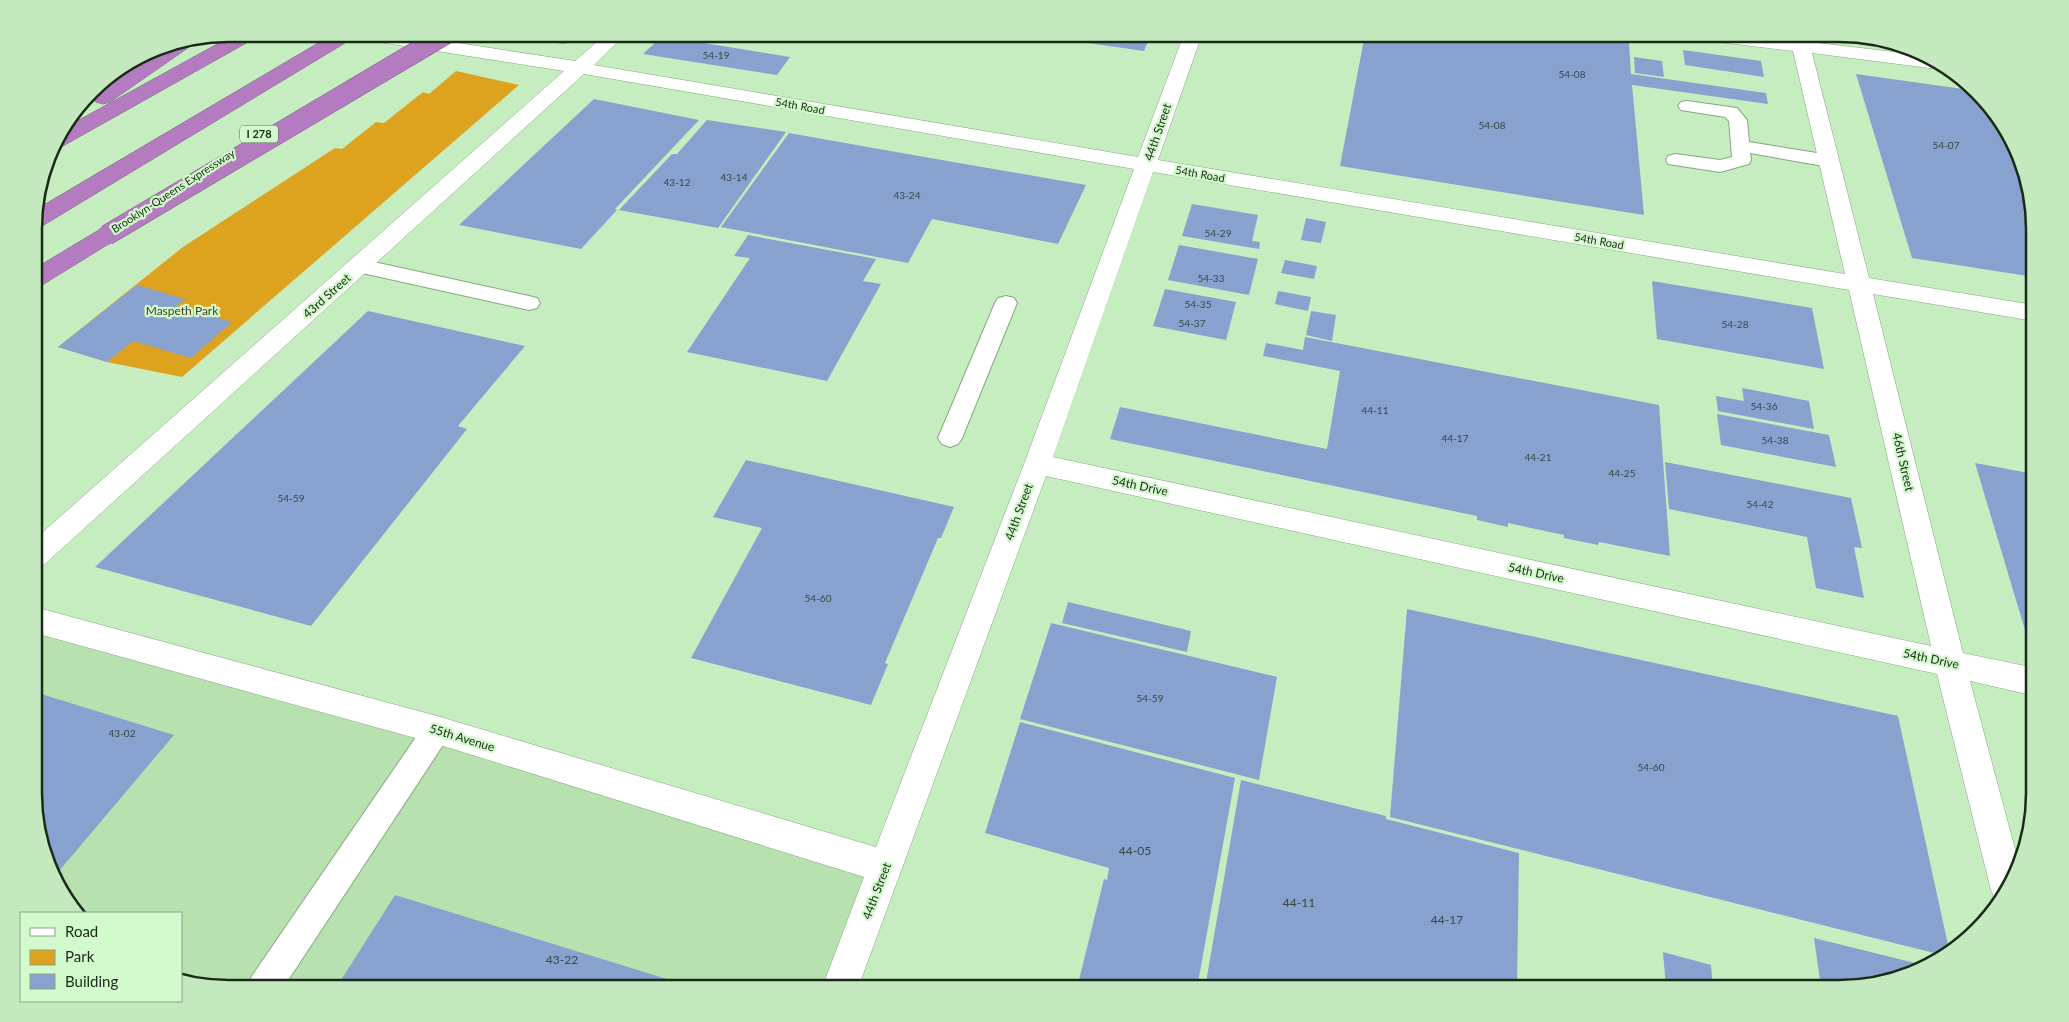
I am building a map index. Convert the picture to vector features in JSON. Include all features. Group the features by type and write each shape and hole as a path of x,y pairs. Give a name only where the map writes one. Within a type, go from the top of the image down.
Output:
{"highway":[{"path":"69,135 235,42"},
{"path":"43,216 334,42"},
{"name":"Brooklyn-Queens Expressway","path":"42,275 399,42"},
{"path":"107,234 432,42"},
{"path":"85,111 168,53"}],"street":[{"name":"54th Road","path":"416,42 2026,313"},
{"name":"43rd Street","path":"42,550 608,42"},
{"name":"44th Street","path":"843,980 1037,464 1190,42"},
{"name":"46th Street","path":"1799,42 1860,285 1950,663 2005,879"},
{"path":"1811,42 1917,60"},
{"name":"54th Drive","path":"1037,464 2026,680"},
{"name":"55th Avenue","path":"42,622 437,730 886,867"}],"lane":[{"path":"1675,160 1720,166 1742,160 1738,120 1731,112 1687,106"},
{"path":"1740,146 1829,161"},
{"path":"360,266 529,303"},
{"path":"950,438 1006,304"},
{"path":"269,980 437,730"}],"shaded area":[{"path":"42,622 886,867 843,980 230,980 205,978 182,973 182,912 86,912 68,886 52,852 44,817 42,792"}],"green space":[{"path":"550,42 569,42 563,44"},
{"name":"Maspeth Park","path":"456,71 519,85 182,377 107,362 58,347 183,247 335,148 342,149 376,122 384,123 423,92 429,94"}],"building":[{"path":"656,42 705,42 790,57 777,75 643,54"},
{"path":"1081,42 1148,42 1144,51"},
{"path":"1363,42 1629,43 1631,74 1766,93 1768,104 1632,85 1644,215 1340,166"},
{"path":"1683,50 1761,61 1764,77 1685,65"},
{"path":"1634,57 1662,61 1664,77 1635,73"},
{"path":"1856,74 1963,89 1980,106 1995,126 2017,170 2025,205 2026,276 1912,258"},
{"path":"594,99 699,120 615,209 617,210 581,249 459,225"},
{"path":"707,120 786,132 718,228 619,210 672,154 677,154"},
{"path":"789,133 1086,185 1058,244 932,219 908,263 721,227"},
{"path":"1192,204 1258,215 1252,241 1260,242 1259,249 1182,236"},
{"path":"1306,218 1326,222 1321,243 1301,240"},
{"path":"748,235 876,259 863,281 881,284 827,381 687,352 750,258 734,256"},
{"path":"1179,245 1258,259 1249,295 1168,280"},
{"path":"1285,260 1317,266 1314,279 1281,273"},
{"path":"1652,281 1812,308 1824,369 1657,339"},
{"path":"137,285 185,299 176,306 232,322 191,358 133,341 107,362 58,347"},
{"path":"1165,289 1236,302 1226,340 1153,326"},
{"path":"1278,291 1311,297 1308,311 1275,304"},
{"path":"368,311 525,346 458,426 467,429 311,626 95,567"},
{"path":"1311,311 1336,315 1332,341 1306,335"},
{"path":"1305,337 1659,405 1670,556 1599,542 1598,545 1564,538 1564,535 1508,523 1508,527 1477,520 1477,516 1110,439 1120,407 1327,449 1340,371 1263,356 1266,343 1303,350"},
{"path":"1742,388 1809,401 1814,429 1718,411 1716,396 1744,401"},
{"path":"1717,414 1829,435 1836,467 1721,445"},
{"path":"746,460 954,507 941,538 938,538 885,663 888,664 871,705 691,658 762,528 713,517"},
{"path":"1665,462 1851,498 1862,548 1854,547 1864,598 1816,588 1807,537 1669,509"},
{"path":"1975,463 2026,473 2025,630"},
{"path":"1068,602 1191,631 1187,652 1062,623"},
{"path":"1407,609 1898,716 1948,945 1934,953 1390,817"},
{"path":"1051,623 1277,677 1259,780 1020,719"},
{"path":"42,694 174,735 60,870 52,852 44,817 42,792"},
{"path":"1020,722 1235,778 1198,980 1079,980 1104,879 1107,880 1109,868 985,833"},
{"path":"1241,780 1386,816 1386,819 1519,853 1517,980 1206,980"},
{"path":"395,895 670,980 341,980"},
{"path":"1814,938 1915,963 1876,976 1820,980"},
{"path":"1663,952 1711,965 1712,980 1665,980"}]}
